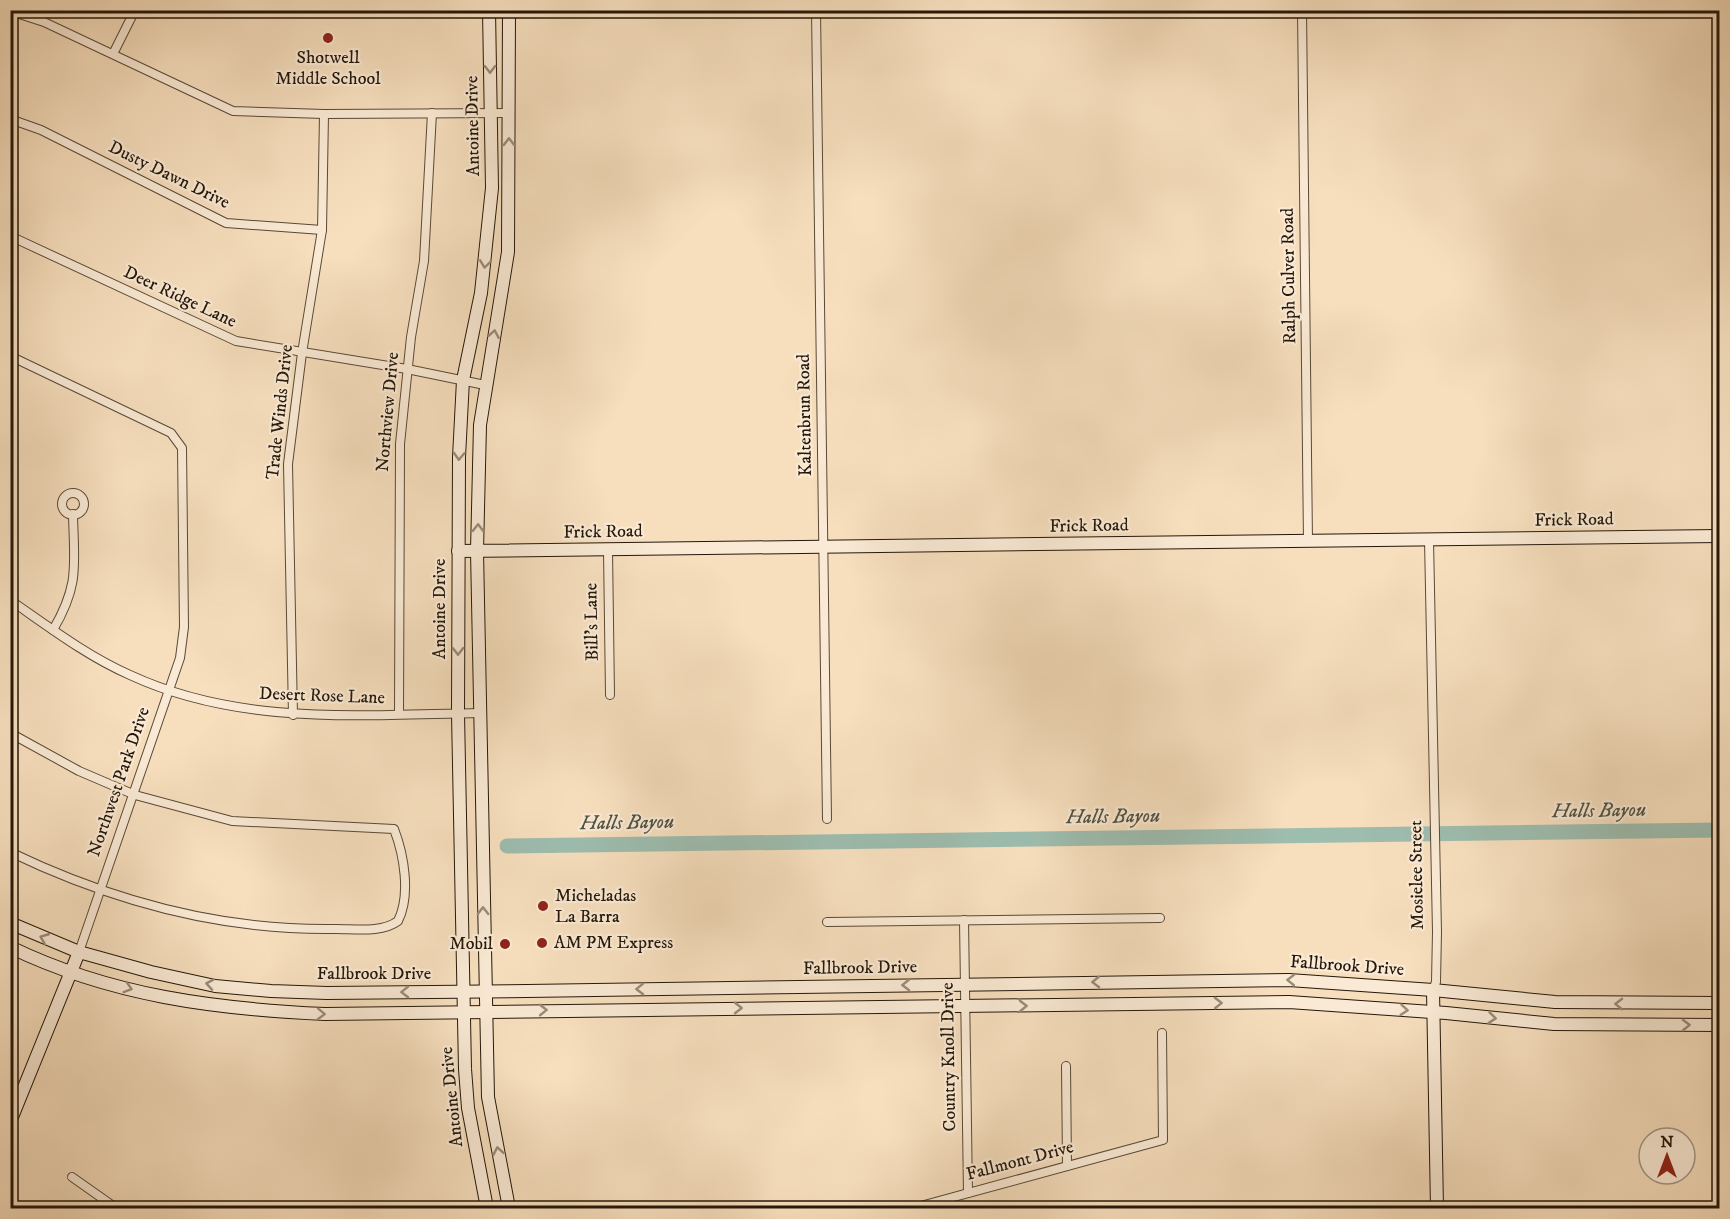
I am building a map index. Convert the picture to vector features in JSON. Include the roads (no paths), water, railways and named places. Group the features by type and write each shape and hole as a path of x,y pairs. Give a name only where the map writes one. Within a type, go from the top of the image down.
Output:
{"main road":[{"name":"Antoine Drive","path":"487,1209 468,1108 463,991 458,714 458,551 459,457 464,380 481,293 492,188 489,10"},
{"name":"Antoine Drive","path":"508,1209 488,1096 477,551 480,424 508,252 509,10"},
{"name":"Frick Road","path":"458,551 1719,536"},
{"name":"Fallbrook Drive","path":"10,923 79,952 151,972 215,986 327,993 1289,980 1433,990 1555,1002 1719,1003"},
{"name":"Fallbrook Drive","path":"10,947 72,972 146,994 210,1006 325,1014 1289,1002 1433,1012 1554,1024 1719,1025"},
{"name":"Northwest Park Drive","path":"10,1122 79,952"},
{"path":"698,1009 699,988"},
{"name":"Mosielee Street","path":"1433,990 1437,1209"}],"street":[{"path":"113,54 135,10"},
{"name":"Kaltenbrun Road","path":"816,10 827,819"},
{"name":"Ralph Culver Road","path":"1302,10 1308,542"},
{"path":"10,12 44,22 233,111 324,114 509,113"},
{"name":"Northview Drive","path":"399,714 398,495 407,369 424,261 432,113"},
{"name":"Trade Winds Drive","path":"293,715 288,464 302,352 322,230 324,114"},
{"name":"Dusty Dawn Drive","path":"10,119 41,130 226,223 322,230"},
{"name":"Deer Ridge Lane","path":"10,236 236,341 407,369 485,385"},
{"name":"Northwest Park Drive","path":"10,356 164,429 177,439 182,448 184,627 180,658 135,795 79,952"},
{"path":"52,630 65,609 75,579 73,514"},
{"name":"Mosielee Street","path":"1429,540 1437,932 1433,990"},
{"name":"Bill's Lane","path":"608,550 610,695"},
{"name":"Desert Rose Lane","path":"10,600 52,630 108,664 169,691 222,705 293,715 479,713"},
{"path":"10,733 79,771 135,795 232,821 394,829 402,855 404,909 398,921 393,925 344,929 278,929 221,923 147,906 101,892 10,852"},
{"path":"827,922 1160,918"},
{"name":"Country Knoll Drive","path":"964,921 968,1193"},
{"name":"Fallmont Drive","path":"885,1209 916,1207 1163,1140 1162,1033"},
{"path":"1066,1066 1067,1166"},
{"path":"72,1177 116,1209"}],"waterway":[{"name":"Halls Bayou","path":"507,846 1720,830"}],"place":[{"name":"Shotwell Middle School","path":"328,38"},
{"name":"Micheladas La Barra","path":"543,906"},
{"name":"AM PM Express","path":"542,943"},
{"name":"Mobil","path":"505,944"}]}
